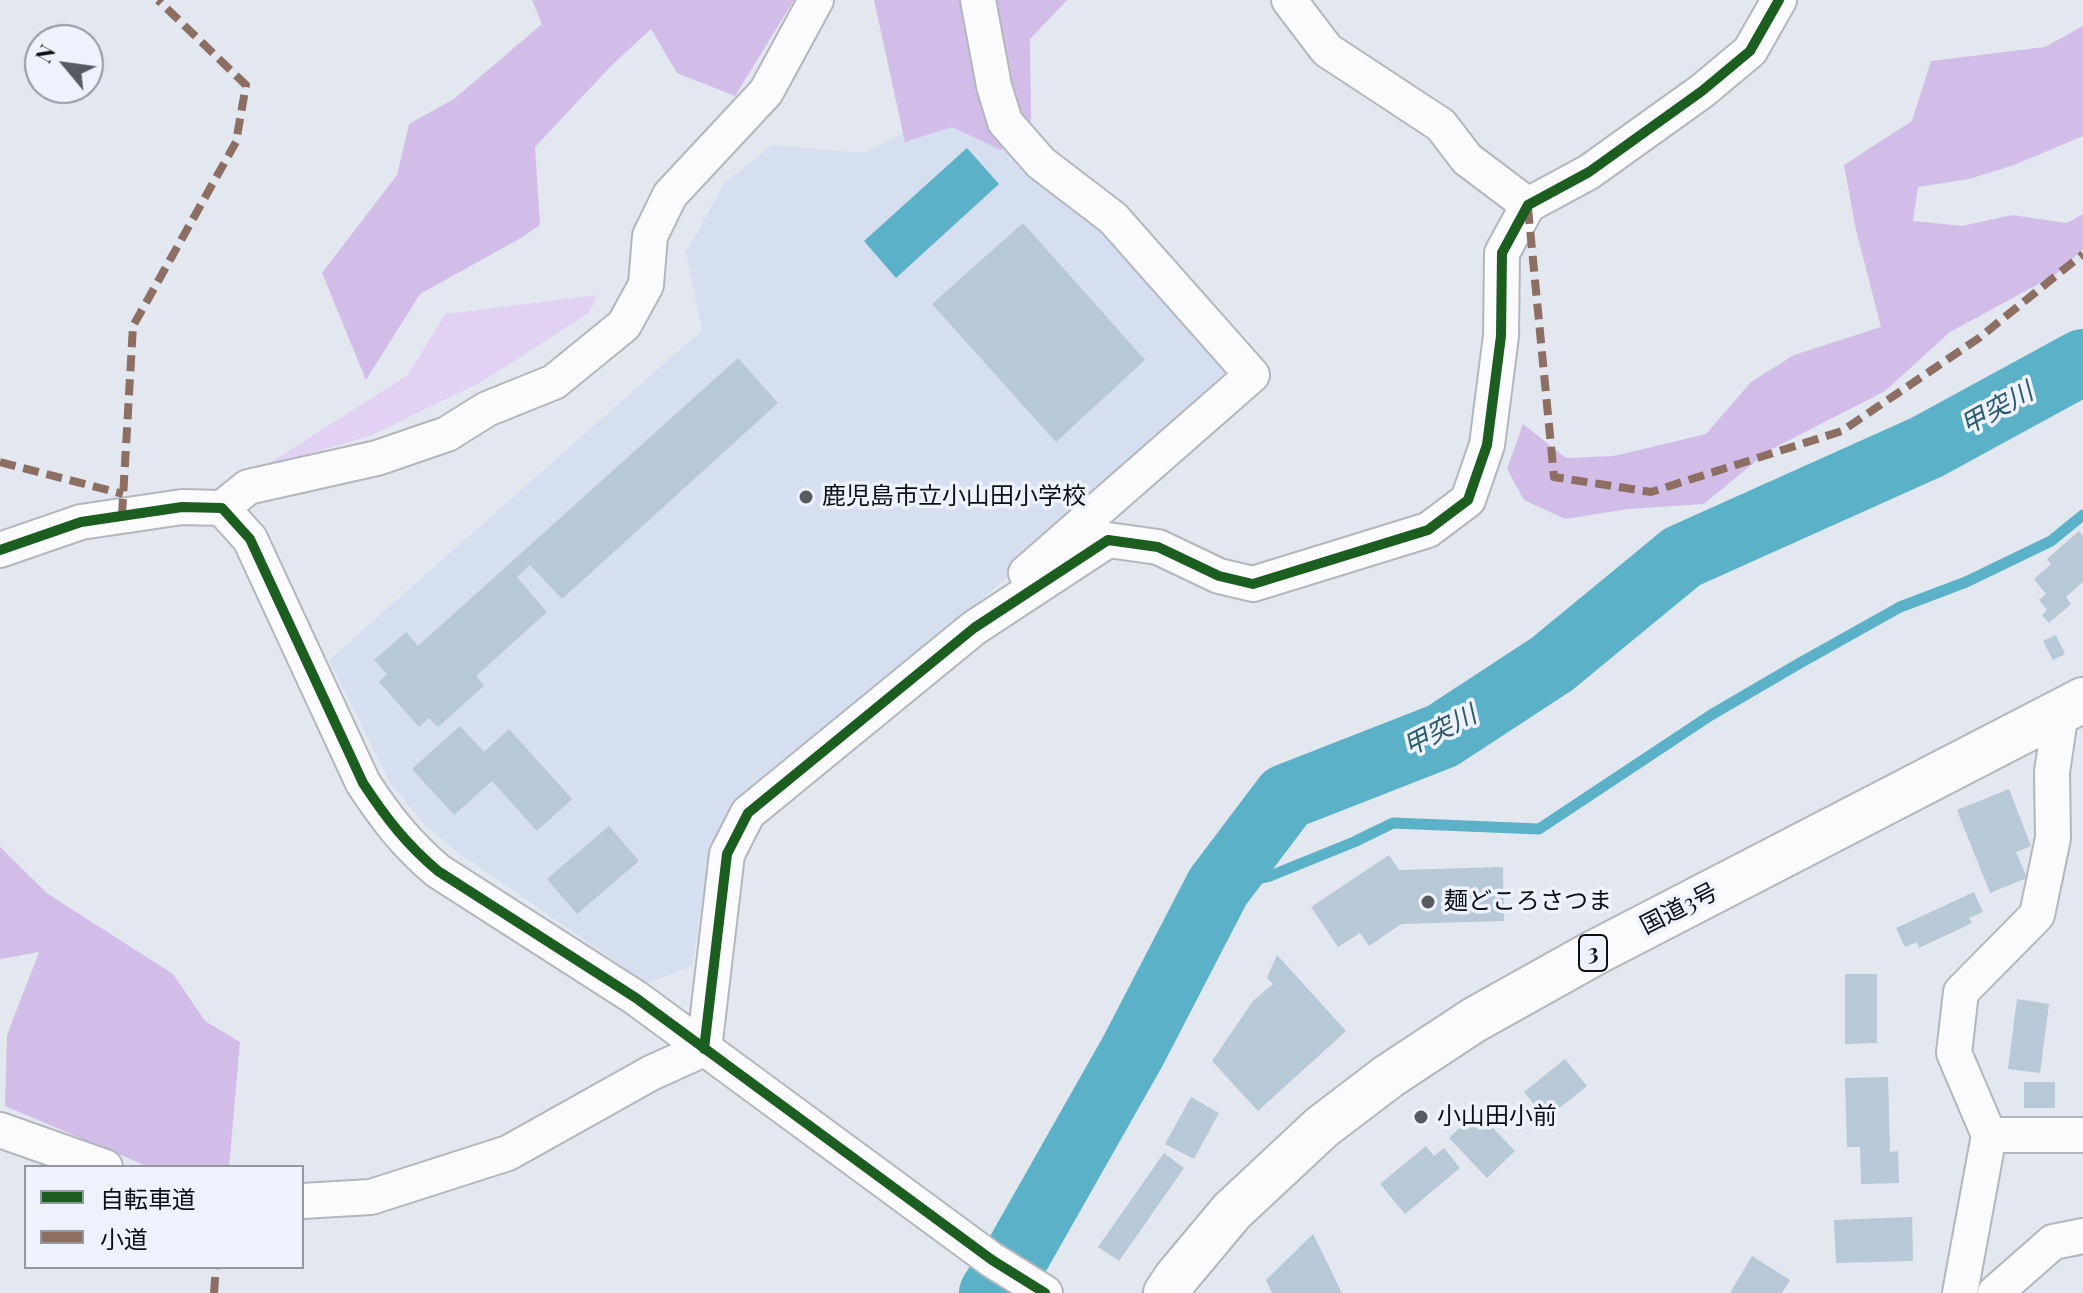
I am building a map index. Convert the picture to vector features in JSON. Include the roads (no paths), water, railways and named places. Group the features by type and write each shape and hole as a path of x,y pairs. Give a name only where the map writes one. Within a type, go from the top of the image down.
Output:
{"highway":[{"name":"国道3号","path":"1166,1293 1232,1211 1322,1127 1389,1076 1474,1020 1594,953 2072,706"}],"street":[{"path":"0,550 81,522 182,507 222,508 248,487 377,458 447,434 487,409 554,382 624,325 646,285 650,236 670,195 766,92 816,0"},
{"path":"974,628 992,602 1252,375 1113,218 1041,163 1005,122 994,86 978,0"},
{"path":"1289,0 1327,50 1441,125 1467,159 1528,205"},
{"path":"704,1049 727,854 748,813 974,628 1108,540 1158,547 1219,576 1253,584 1428,530 1468,500 1487,445 1501,336 1502,253 1528,205 1589,172 1702,91 1750,51 1779,0"},
{"path":"222,508 250,539 363,783 384,816 404,839 438,871 636,998 992,1260 1045,1293"},
{"path":"1960,1293 1989,1135 1954,1053 1961,992 2037,915 2053,838 2052,772 2072,706"},
{"path":"304,1201 371,1197 508,1153 651,1073 704,1049"},
{"path":"0,1130 99,1165"},
{"path":"1989,1135 2083,1135"},
{"path":"1995,1293 2053,1242 2083,1236"}],"water":[{"path":"967,148 999,184 896,278 864,241"}],"waterway":[{"name":"甲突川","path":"992,1293 1019,1252 1133,1051 1218,887 1286,797 1442,736 1552,664 1682,557 1927,447 2083,362"},
{"path":"1218,887 1270,876 1393,823 1539,829 1711,715 1800,663 1900,607 1966,582 2051,541 2083,515"}],"place":[{"name":"鹿児島市立小山田小学校","path":"806,497"},
{"name":"麺どころさつま","path":"1428,902"},
{"name":"小山田小前","path":"1421,1117"}]}
